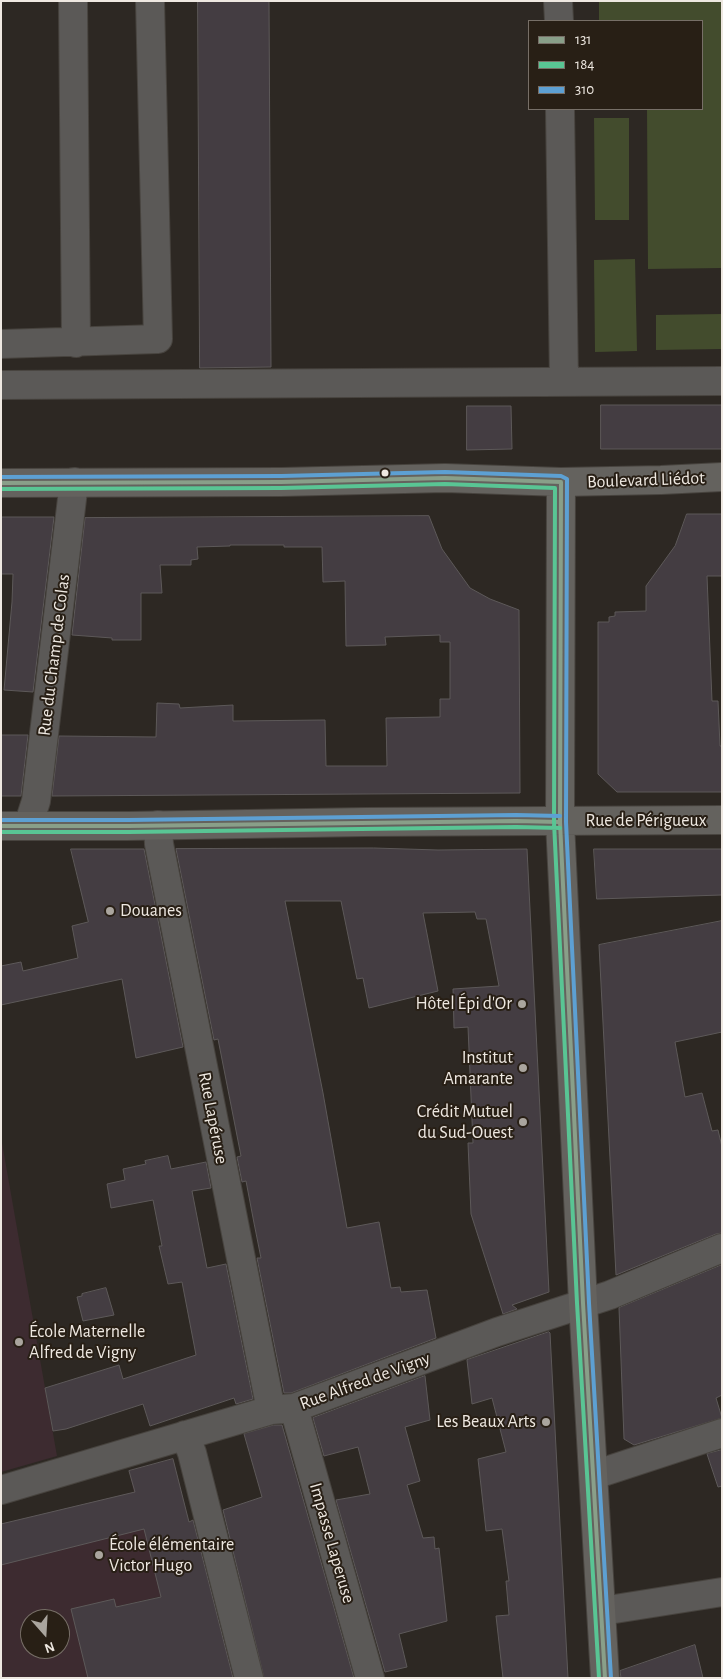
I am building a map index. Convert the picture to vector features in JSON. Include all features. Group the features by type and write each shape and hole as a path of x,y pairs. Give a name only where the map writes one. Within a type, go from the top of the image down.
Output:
{"main road":[{"name":"Boulevard Liédot","path":"1,483 281,482 445,478 561,482 722,477"},
{"path":"561,482 560,822 583,1303 605,1678"},
{"name":"Rue de Périgueux","path":"1,826 722,820"}],"street":[{"path":"73,1 76,343"},
{"path":"1,344 158,339 150,1"},
{"path":"558,1 559,20"},
{"path":"560,110 564,382"},
{"path":"1,385 722,381"},
{"name":"Rue du Champ de Colas","path":"28,826 36,801 74,482"},
{"name":"Rue Lapéruse","path":"158,825 161,853 282,1409"},
{"name":"Rue Alfred de Vigny","path":"1,1490 185,1435 282,1409 497,1332 610,1295 722,1248"},
{"name":"Impasse Laperuse","path":"282,1409 370,1678"},
{"path":"594,1475 722,1433"},
{"path":"185,1435 192,1453 249,1678"},
{"path":"602,1611 722,1592"}],"shaded area":[{"name":"École Maternelle Alfred de Vigny","path":"1,1137 57,1456 1,1472"},
{"name":"École élémentaire Victor Hugo","path":"173,1459 205,1586 119,1606 136,1678 1,1678 1,1524 134,1492 129,1471"}],"green space":[{"path":"599,1 722,1 722,268 648,269 647,110 703,110 703,20 599,20"},
{"path":"594,118 629,118 629,220 595,220"},
{"path":"635,259 637,351 595,352 594,260"},
{"path":"722,314 722,349 656,350 656,315"}],"building":[{"path":"198,1 269,1 271,367 200,368"},
{"path":"601,405 722,405 722,449 601,449"},
{"path":"467,406 511,406 512,449 467,450"},
{"path":"687,514 722,514 722,576 707,576 712,701 718,701 720,746 722,746 722,792 617,792 598,774 598,622 609,622 609,617 615,616 615,612 646,611 646,586 675,546"},
{"path":"429,516 442,549 470,588 490,599 519,610 520,793 52,796 59,736 156,737 157,703 179,704 180,708 233,705 233,721 325,720 326,766 387,766 386,718 440,717 440,699 450,699 450,642 440,642 440,635 385,637 386,645 346,646 345,581 323,582 322,547 230,545 197,547 198,559 191,560 191,565 160,565 162,593 141,593 141,640 112,640 112,638 72,635 85,518"},
{"path":"1,517 54,517 33,692 4,690 13,574 1,574"},
{"path":"1,735 28,735 21,796 1,796"},
{"path":"374,848 438,850 527,849 549,1292 512,1305 517,1309 503,1314 471,1214 468,1143 473,1143 468,1027 454,1028 453,989 499,986 486,919 477,919 475,912 423,913 438,991 369,1008 363,978 357,979 341,901 285,901 323,1093 347,1228 379,1222 391,1288 400,1287 401,1292 427,1290 436,1338 291,1393 284,1393 257,1258 261,1258 246,1181 242,1182 237,1157 241,1156 218,1039 214,1040 176,849"},
{"path":"71,849 144,849 183,1047 136,1058 122,979 1,1005 1,966 21,962 23,971 78,958 72,926 88,922"},
{"path":"594,849 722,849 722,895 597,899"},
{"path":"722,921 722,1032 675,1042 685,1097 702,1093 712,1131 718,1130 722,1147 722,1233 616,1275 599,945"},
{"path":"168,1156 171,1169 206,1162 211,1188 192,1191 207,1268 226,1264 253,1399 236,1404 234,1398 150,1426 143,1404 66,1429 53,1431 45,1388 119,1365 123,1379 196,1355 182,1282 168,1284 159,1246 162,1246 153,1200 111,1208 107,1184 125,1180 123,1169 146,1164 145,1161"},
{"path":"722,1265 722,1395 716,1398 722,1418 634,1445 624,1439 619,1308"},
{"path":"106,1288 114,1315 83,1321 77,1297"},
{"path":"549,1332 568,1678 503,1678 496,1616 509,1615 506,1581 509,1581 502,1529 486,1531 478,1459 506,1452 492,1398 472,1404 467,1360"},
{"path":"425,1376 430,1420 405,1427 420,1481 407,1485 423,1538 434,1537 435,1549 439,1548 447,1621 399,1634 407,1667 385,1672 336,1500 370,1494 358,1447 324,1456 313,1418"},
{"path":"274,1425 282,1425 354,1678 264,1678 223,1510 262,1497 244,1434"},
{"path":"722,1450 722,1486 718,1487 707,1454"},
{"path":"173,1459 189,1522 193,1520 233,1678 88,1678 71,1609 114,1599 116,1607 161,1597 144,1529 1,1565 1,1524 135,1492 129,1471"},
{"path":"695,1645 703,1678 621,1678 620,1671"}],"transit line":[{"name":"310","path":"1,477 281,476 445,472 561,476 567,479 566,822 589,1303 611,1678"},
{"name":"131","path":"1,483 281,482 445,478 561,482"},
{"name":"131","path":"561,482 560,822 583,1303 605,1678"},
{"name":"184","path":"1,489 281,488 445,484 555,488 554,822 577,1303 599,1678"},
{"name":"310","path":"1,820 560,816"},
{"name":"131","path":"1,826 560,822"},
{"name":"184","path":"1,832 560,828"}],"place":[{"name":"Douanes","path":"110,911"},
{"name":"Hôtel Épi d'Or","path":"522,1004"},
{"name":"Institut Amarante","path":"523,1068"},
{"name":"Crédit Mutuel du Sud-Ouest","path":"523,1122"},
{"name":"École Maternelle Alfred de Vigny","path":"19,1342"},
{"name":"Les Beaux Arts","path":"546,1422"},
{"name":"École élémentaire Victor Hugo","path":"99,1555"}]}
